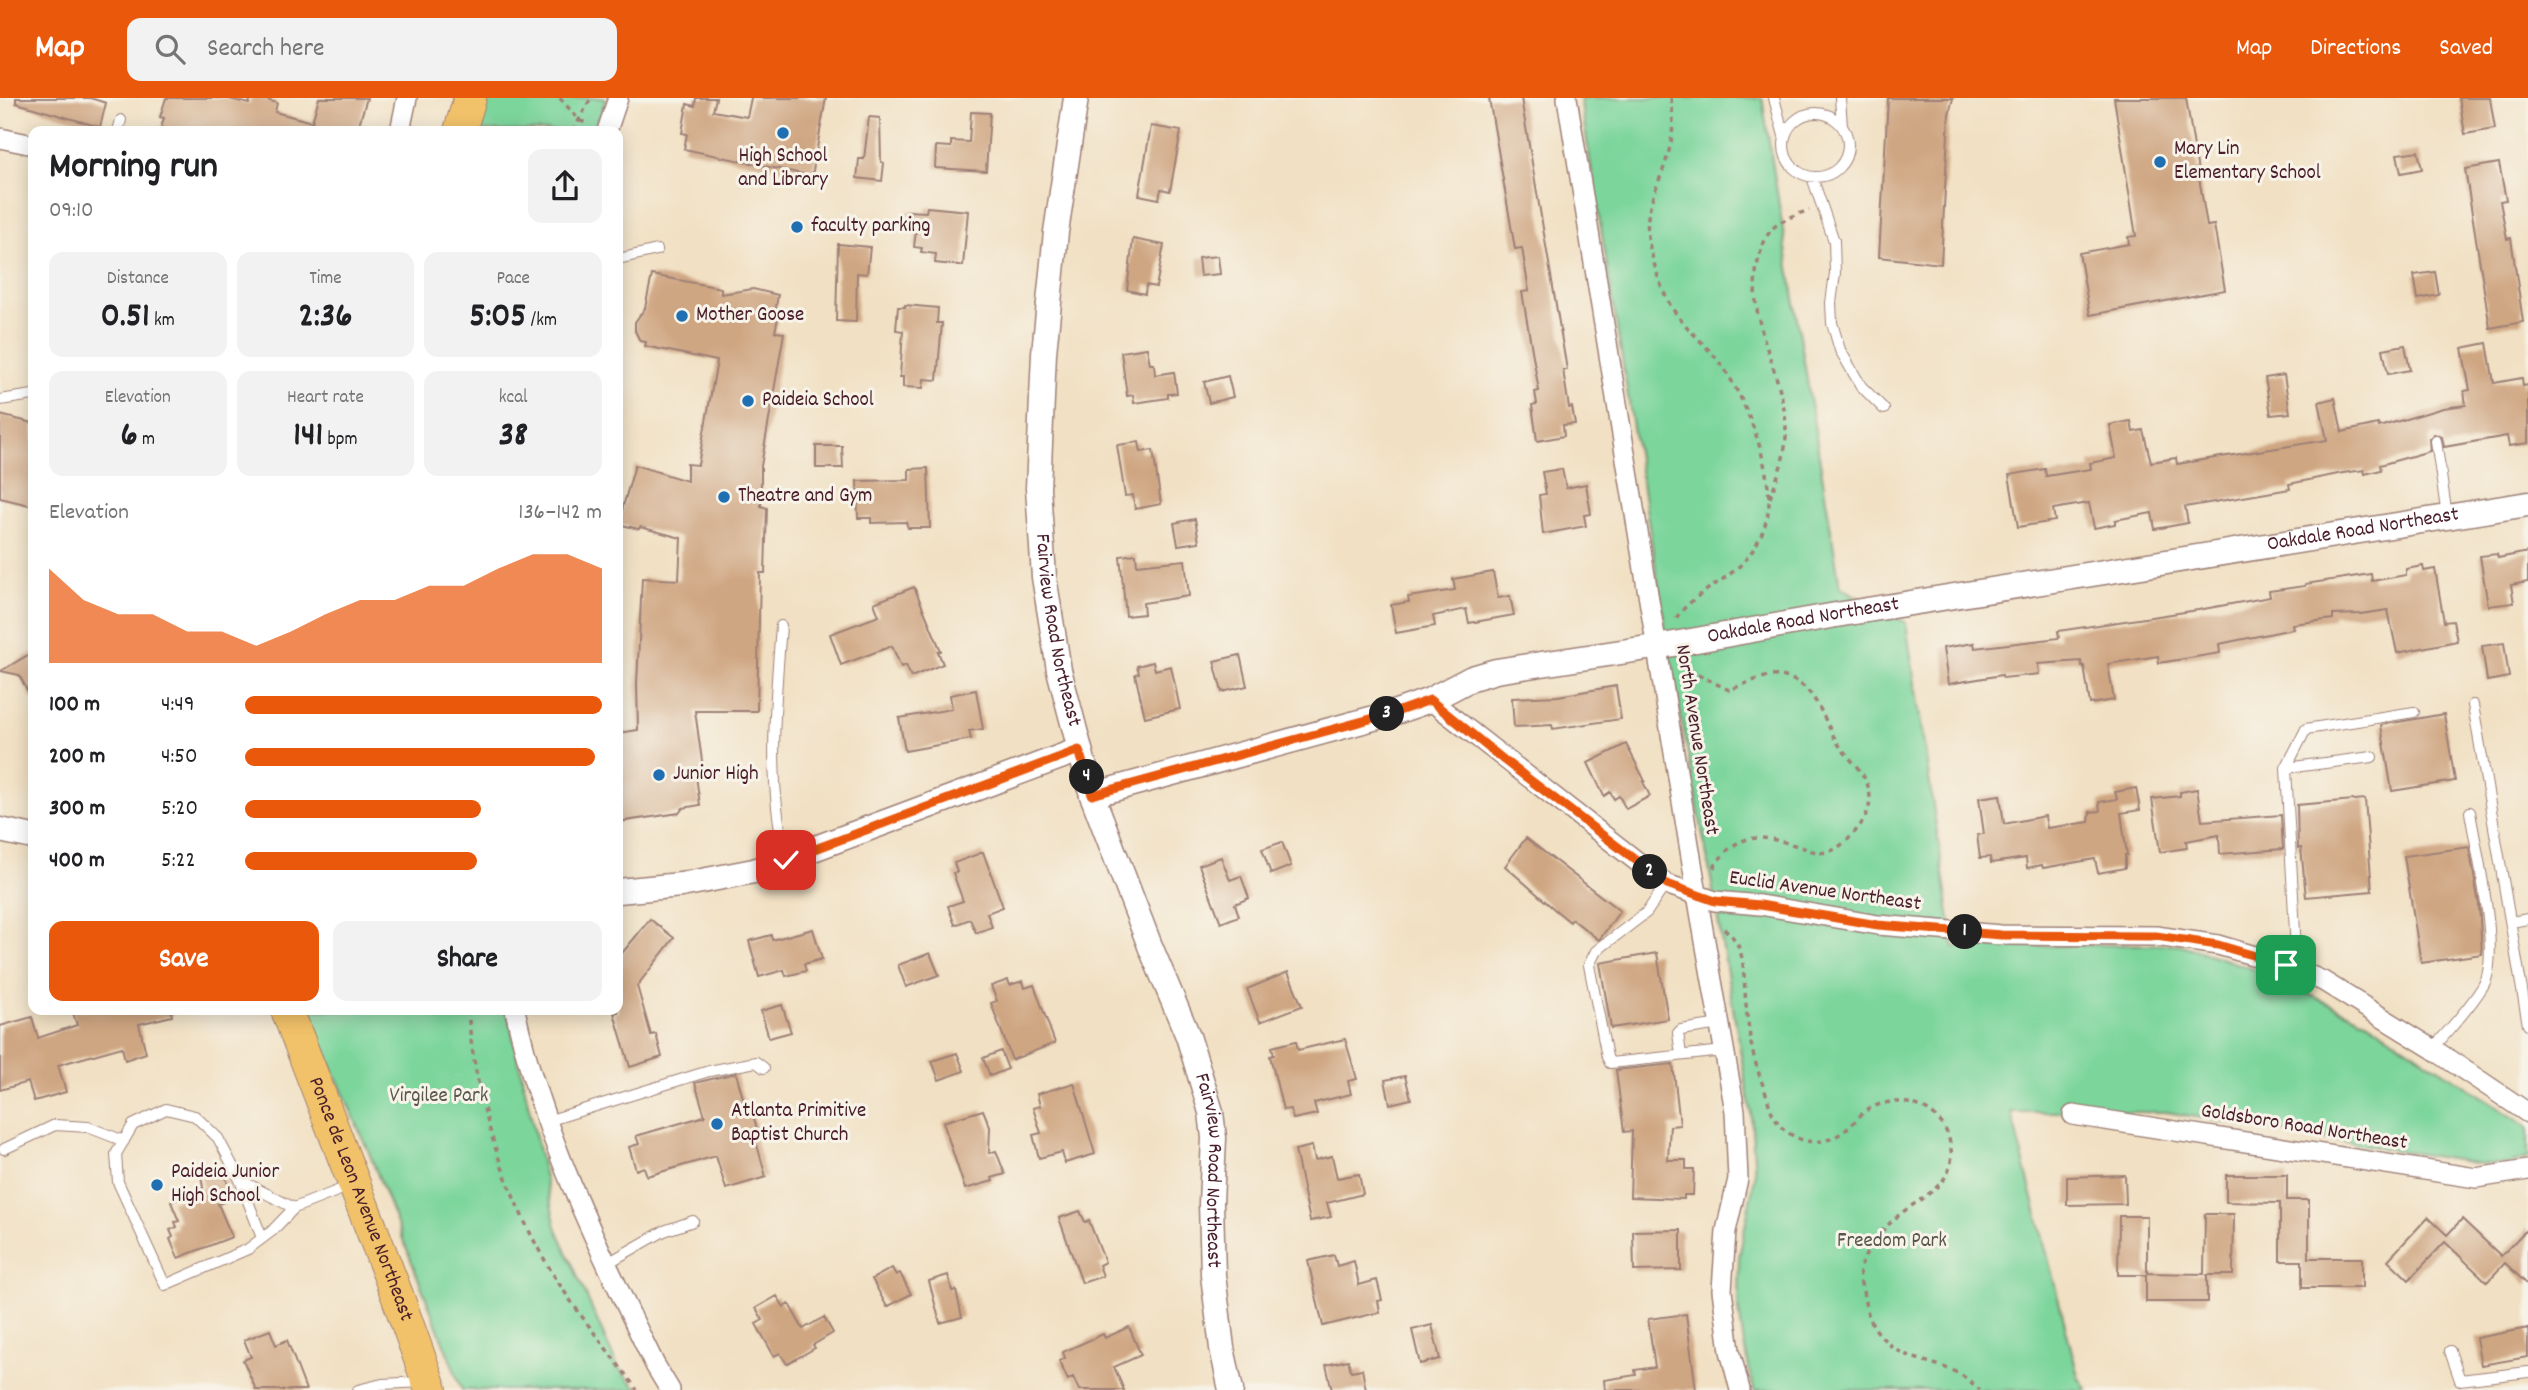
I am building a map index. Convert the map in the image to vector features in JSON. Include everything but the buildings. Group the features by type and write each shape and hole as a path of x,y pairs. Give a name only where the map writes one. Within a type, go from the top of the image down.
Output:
{"highway":[{"path":"462,126 470,98"},
{"name":"Ponce de Leon Avenue Northeast","path":"289,1015 430,1386"}],"street":[{"path":"401,126 407,98"},
{"path":"600,126 618,98"},
{"name":"Fairview Road Northeast","path":"1076,98 1047,309 1038,488 1039,534 1059,670 1092,795 1188,1036 1211,1112 1213,1275 1222,1348 1231,1390"},
{"name":"North Avenue Northeast","path":"1567,98 1697,895 1735,1111 1739,1153 1738,1179 1726,1231 1722,1290 1730,1351 1740,1390"},
{"path":"0,138 28,144"},
{"name":"Oakdale Road Northeast","path":"1092,795 1383,716 1430,700 1472,678 1496,671 1658,647 1850,613 2528,504"},
{"name":"Euclid Avenue Northeast","path":"1430,700 1564,807 1667,884 1715,901 1760,905 1878,925 2001,935 2156,936 2218,945 2297,969 2323,981 2528,1112"},
{"path":"623,890 716,879 754,871 1079,750"},
{"path":"0,830 28,836"},
{"path":"515,1015 562,1165 654,1365 670,1390"},
{"name":"Goldsboro Road Northeast","path":"2073,1115 2476,1178 2528,1170"}],"lane":[{"path":"1774,98 1784,136 1783,149 1787,161 1795,171 1812,177 1832,173 1841,165 1847,153 1848,141 1842,126 1840,98"},
{"path":"1784,136 1790,124 1799,116 1812,112 1824,113 1836,119 1842,126"},
{"path":"119,126 121,120"},
{"path":"1812,177 1834,241 1835,273 1831,303 1832,323 1837,341 1861,386 1884,409"},
{"path":"623,258 657,250"},
{"path":"0,400 28,396"},
{"path":"2436,441 2447,517"},
{"path":"781,626 775,704 775,788 777,822 786,860"},
{"path":"2473,705 2528,1025"},
{"path":"2297,969 2286,768 2306,729 2414,712"},
{"path":"2286,768 2372,757"},
{"path":"2433,1049 2484,985 2489,962 2490,923 2470,812"},
{"path":"1667,884 1647,912 1596,951 1589,965 1607,1057 1610,1063 1724,1051"},
{"path":"2511,922 2528,919"},
{"path":"1681,1055 1678,1033 1681,1030 1720,1024"},
{"path":"547,1121 709,1071 756,1062 764,1068"},
{"path":"262,1238 240,1180 218,1138 195,1116 166,1109 133,1125 116,1154 118,1182 165,1285 248,1249 272,1231 294,1208 354,1185"},
{"path":"4,1149 55,1125 88,1127 124,1141"},
{"path":"240,1180 294,1208"},
{"path":"606,1264 664,1231 693,1221"},
{"path":"2450,1351 2460,1380 2528,1372"},
{"path":"358,1390 382,1384 430,1386"}],"path":[{"path":"560,98 579,120 594,126"},
{"path":"576,126 591,98"},
{"path":"1671,98 1674,117 1670,147 1647,211 1650,250 1661,285 1673,309 1712,352 1741,400 1760,449 1769,500"},
{"path":"1671,626 1694,598 1725,579 1750,554 1764,528 1769,500 1782,463 1786,435 1782,403 1755,310 1755,270 1771,230 1812,208"},
{"path":"1676,664 1729,690 1775,675 1788,677 1802,684 1821,706 1837,741 1866,779 1870,793 1866,818 1853,835 1838,847 1827,852 1815,852 1767,836 1746,840 1726,850 1710,873"},
{"path":"1719,924 1734,936 1739,947 1756,1066 1777,1123 1787,1132 1808,1141 1826,1141 1847,1129 1865,1111 1877,1105 1897,1102 1922,1106 1940,1120 1950,1141 1952,1160 1948,1173 1939,1187 1897,1217 1867,1250 1859,1272 1866,1311 1876,1330 1892,1348 1906,1356 1959,1374 1980,1390"},
{"path":"468,1015 481,1096 504,1174 523,1218 558,1281 637,1390"}],"green space":[{"path":"480,98 606,98 597,126 474,126"},
{"name":"Freedom Park","path":"1580,98 1762,98 1840,587 1906,623 1954,947 2179,944 2253,969 2365,1020 2528,1127 2528,1158 2510,1164 2480,1164 2166,1112 2011,1112 2078,1376 2087,1390 1754,1390 1738,1302 1739,1257 1755,1176 1751,1113 1670,657"},
{"name":"Virgilee Park","path":"309,1015 508,1015 556,1227 618,1368 639,1390 462,1390 368,1150"}],"place":[{"name":"High School and Library","path":"783,133"},
{"name":"Mary Lin Elementary School","path":"2160,162"},
{"name":"faculty parking","path":"797,227"},
{"name":"Mother Goose","path":"682,316"},
{"name":"Paideia School","path":"748,401"},
{"name":"Theatre and Gym","path":"724,497"},
{"name":"Junior High","path":"659,775"},
{"name":"Atlanta Primitive Baptist Church","path":"717,1124"},
{"name":"Paideia Junior High School","path":"157,1185"}],"route":[{"path":"786,860 1001,777 1079,750 1092,795 1396,712 1430,700 1505,761 1667,884 1715,901 1760,905 1878,925 2001,935 2156,936 2218,945 2286,965"}]}
